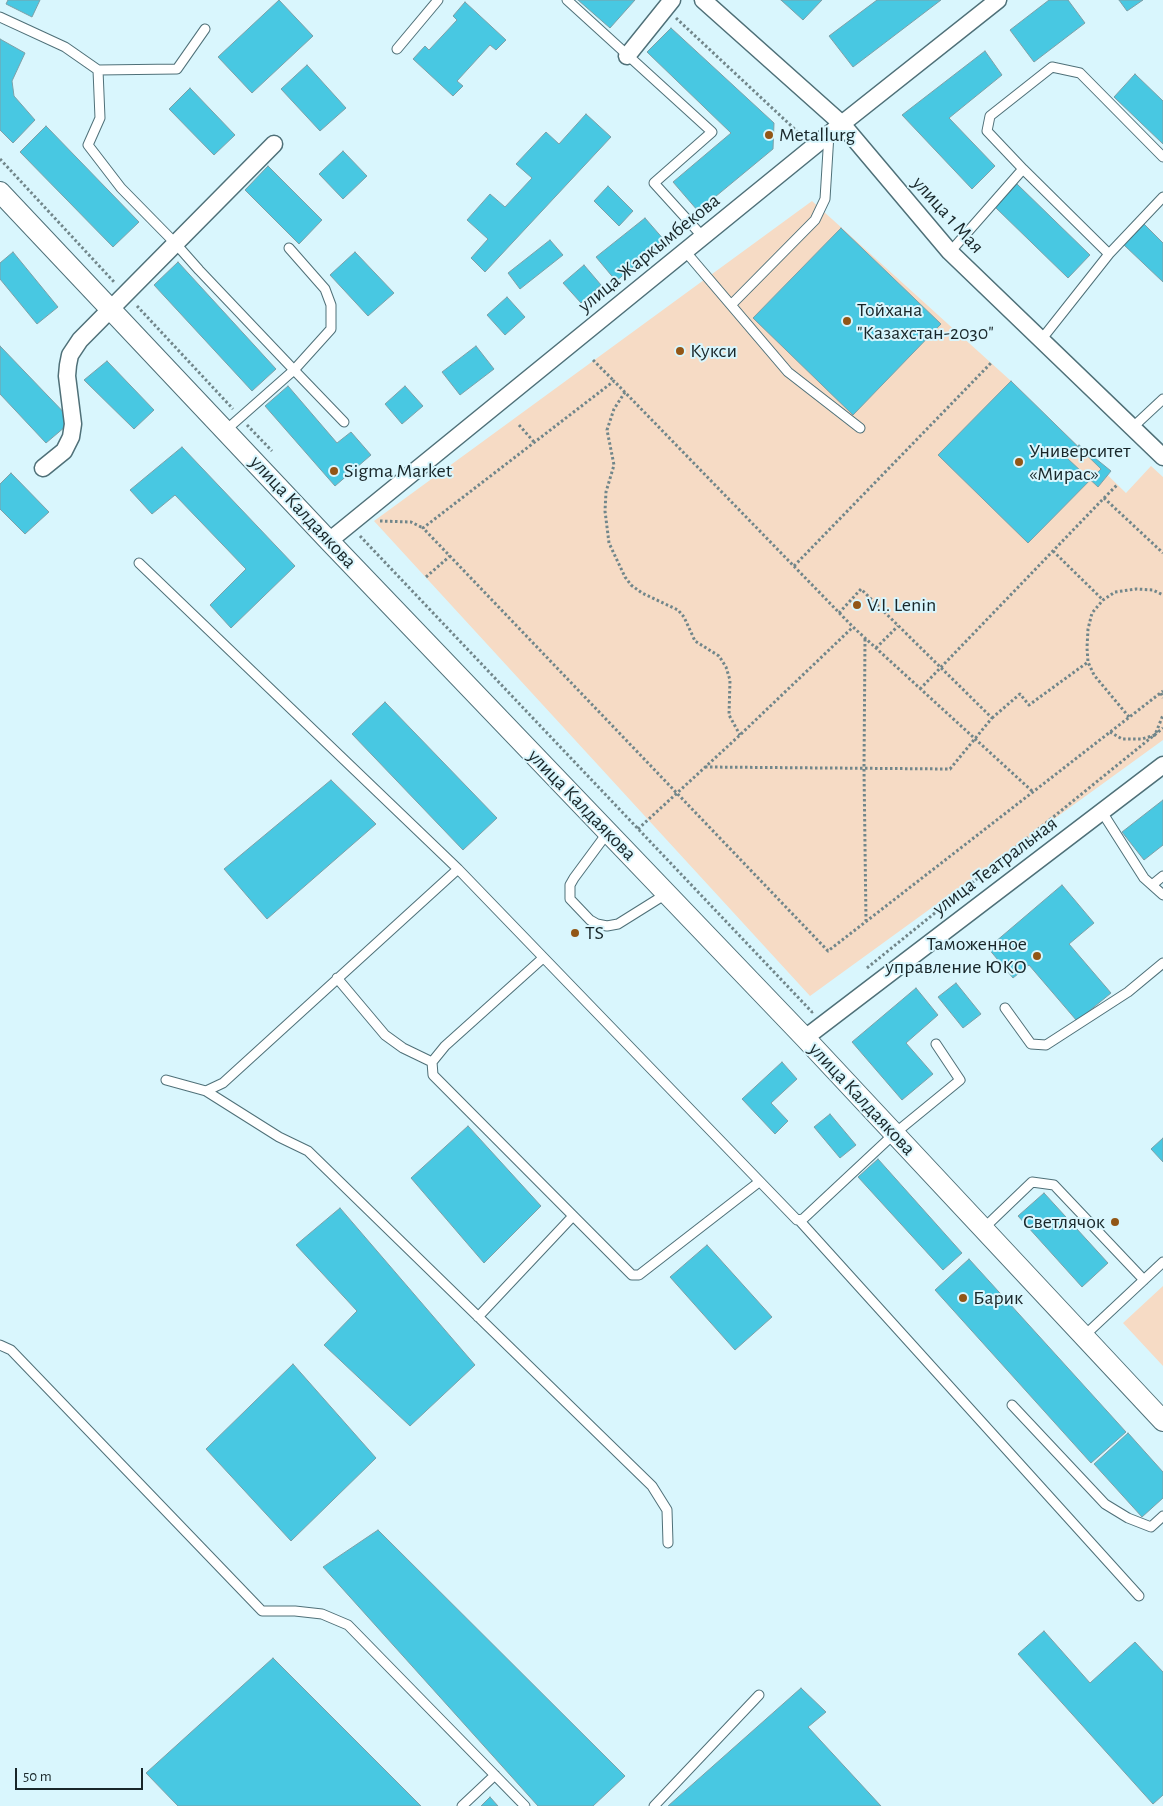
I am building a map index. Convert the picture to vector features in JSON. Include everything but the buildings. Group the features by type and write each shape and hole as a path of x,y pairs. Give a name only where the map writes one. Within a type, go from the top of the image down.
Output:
{"street":[{"name":"улица 1 Мая","path":"703,0 835,129 950,252 1163,457"},
{"name":"улица Жаркымбекова","path":"330,541 835,129 998,0"},
{"path":"627,56 669,4"},
{"path":"43,468 64,451 71,437 73,424 67,376 70,355 80,340 274,144"},
{"name":"улица Калдаякова","path":"0,192 111,308 233,424 330,541 805,1038 1163,1421"},
{"name":"улица Театральная","path":"805,1038 1163,764"}],"lane":[{"path":"397,49 438,0"},
{"path":"567,0 712,132 654,183 703,237"},
{"path":"0,17 65,47 98,70 177,69 204,29"},
{"path":"1109,254 987,131 990,116 1052,66 1080,73 1163,157"},
{"path":"98,70 100,118 88,145 121,188 344,422"},
{"path":"731,306 815,220 825,199 835,129"},
{"path":"950,252 1023,169"},
{"path":"1041,340 1109,254 1163,197"},
{"path":"233,424 294,370 331,328 331,305 325,290 289,248"},
{"path":"685,251 788,372 860,428"},
{"path":"1133,427 1163,399"},
{"path":"139,563 458,868 759,1182 798,1220 1139,1596"},
{"path":"1102,812 1144,878 1163,895"},
{"path":"608,832 570,885 570,899 590,920 607,926 618,924 667,894"},
{"path":"206,1091 223,1083 458,868"},
{"path":"1152,885 1163,876"},
{"path":"544,958 445,1046 432,1062 433,1075 635,1276 639,1275 759,1182"},
{"path":"1005,1008 1031,1044 1046,1045 1128,992 1163,963"},
{"path":"337,978 385,1035 403,1048 432,1062"},
{"path":"798,1220 803,1219 894,1134 960,1080 936,1044"},
{"path":"166,1080 206,1091 279,1137 308,1151 652,1486 668,1510 668,1543"},
{"path":"983,1229 1032,1182 1054,1185 1144,1280"},
{"path":"478,1317 573,1216"},
{"path":"1084,1336 1163,1262"},
{"path":"0,1345 11,1350 262,1611 294,1611 322,1614 348,1626 525,1806"},
{"path":"1012,1405 1105,1504 1128,1518 1151,1527 1163,1516"},
{"path":"654,1806 759,1695"},
{"path":"462,1806 495,1775"}],"path":[{"path":"669,4 801,134 794,140"},
{"path":"0,159 126,294 233,424 277,457"},
{"path":"592,360 839,613 1032,792"},
{"path":"794,566 991,363"},
{"path":"423,528 614,381"},
{"path":"625,392 614,409 607,430 614,465 606,492 604,511 609,543 630,585 642,593 678,610 684,617 694,641 719,656 726,667 730,680 729,715 740,735"},
{"path":"519,425 534,442"},
{"path":"920,689 1118,484"},
{"path":"1104,498 1163,554"},
{"path":"374,521 411,522 423,528 828,951 1162,692 1163,698"},
{"path":"363,529 358,533 812,1012 820,1006"},
{"path":"1052,551 1103,600"},
{"path":"426,577 450,556"},
{"path":"839,613 861,589 992,718"},
{"path":"1128,717 1094,675 1088,662 1086,648 1092,613 1103,600 1115,592 1136,589 1153,590 1163,594"},
{"path":"876,648 898,626"},
{"path":"638,829 854,627"},
{"path":"865,638 866,921"},
{"path":"705,767 950,769 992,718 1020,694 1029,705 1088,662"},
{"path":"1155,735 1163,715"},
{"path":"865,969 1163,728"},
{"path":"1110,732 1122,739 1155,735"}],"shaded area":[{"path":"812,201 1011,381 1126,493 1151,466 1163,477 1163,740 810,996 374,521"},
{"path":"1163,1286 1163,1366 1123,1323"}],"place":[{"name":"Metallurg","path":"769,135"},
{"name":"Тойхана \"Казахстан-2030\"","path":"847,321"},
{"name":"Кукси","path":"680,351"},
{"name":"Университет «Мирас»","path":"1019,462"},
{"name":"Sigma Market","path":"334,471"},
{"name":"V.I. Lenin","path":"857,605"},
{"name":"TS","path":"575,933"},
{"name":"Таможенное управление ЮКО","path":"1037,956"},
{"name":"Светлячок","path":"1115,1222"},
{"name":"Барик","path":"963,1298"}]}
